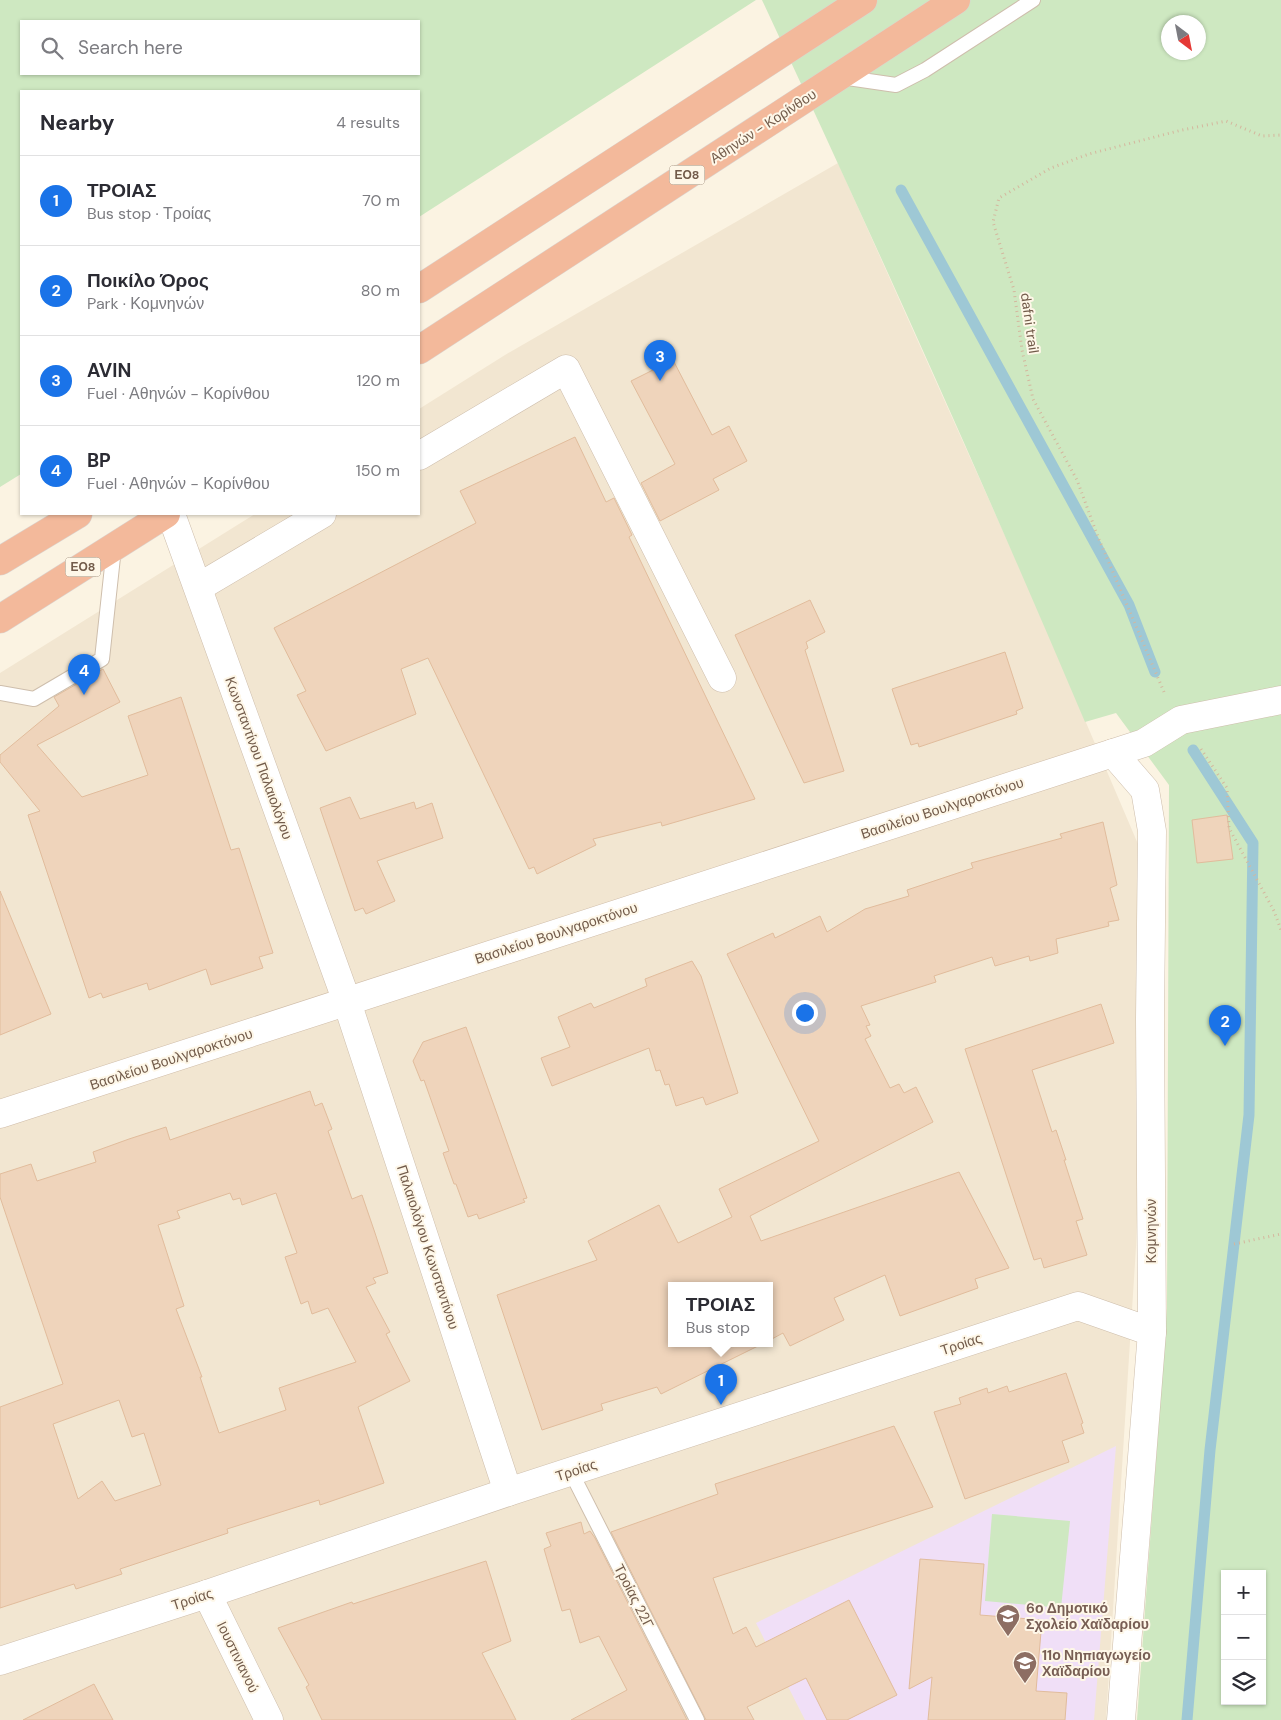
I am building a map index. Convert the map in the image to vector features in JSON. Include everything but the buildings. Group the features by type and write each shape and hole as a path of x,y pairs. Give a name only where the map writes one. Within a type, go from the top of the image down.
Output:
{"highway":[{"path":"420,288 863,0"},
{"name":"Αθηνών - Κορίνθου","path":"420,349 956,0"},
{"path":"0,561 76,515"},
{"name":"ΕΟ8","path":"0,619 164,515"}],"street":[{"path":"420,455 566,369 722,678"},
{"name":"Κωνσταντίνου Παλαιολόγου","path":"171,515 199,587 347,1002"},
{"path":"199,587 320,515"},
{"path":"1181,720 1281,700"},
{"name":"Βασιλείου Βουλγαροκτόνου","path":"0,1114 1144,743 1181,720"},
{"name":"Κομνηνών","path":"1113,753 1145,790 1152,831 1150,1019 1152,1332 1121,1720"},
{"name":"Παλαιολόγου Κωνσταντίνου","path":"347,1002 508,1492"},
{"name":"Τροίας","path":"0,1661 207,1594 508,1492 1078,1306 1152,1332"},
{"name":"Ιουστινιανού","path":"207,1594 269,1720"}],"lane":[{"path":"838,77 896,85 925,70 1033,0"},
{"path":"0,693 34,698 102,659 114,548"},
{"name":"Τροίας 22Γ","path":"572,1472 697,1720"}],"path":[{"name":"dafni trail","path":"1281,135 1262,136 1226,122 1182,130 1089,154 1051,168 999,198 993,222 1014,290 1022,350 1033,399 1077,480 1098,537 1165,694 1228,788 1229,828 1274,911 1281,930"},
{"path":"1234,1244 1281,1234"}],"shaded area":[{"path":"838,163 1025,580 1138,844 1144,981 1136,1247 1106,1720 0,1720 0,673 253,515 420,515 420,408 505,355"},
{"path":"1116,1446 1094,1720 805,1720 756,1623"}],"green space":[{"path":"0,0 756,0 420,216 420,90 20,90 20,475 0,487"},
{"path":"762,0 1281,0 1281,1720 1137,1720 1167,1308 1169,785 1116,713 1085,722 886,269"},
{"path":"992,1514 1070,1521 1061,1608 985,1601"}],"waterway":[{"path":"901,190 1129,605 1155,672"},
{"path":"1187,1720 1210,1450 1249,1115 1253,843 1193,750"}],"place":[{"name":"AVIN","path":"660,381"},
{"name":"BP","path":"84,695"},
{"name":"Ποικίλο Όρος","path":"1225,1046"},
{"name":"ΤΡΟΙΑΣ","path":"721,1405"},
{"name":"6ο Δημοτικό Σχολείο Χαϊδαρίου","path":"1008,1637"},
{"name":"11ο Νηπιαγωγείο Χαϊδαρίου","path":"1025,1684"}]}
